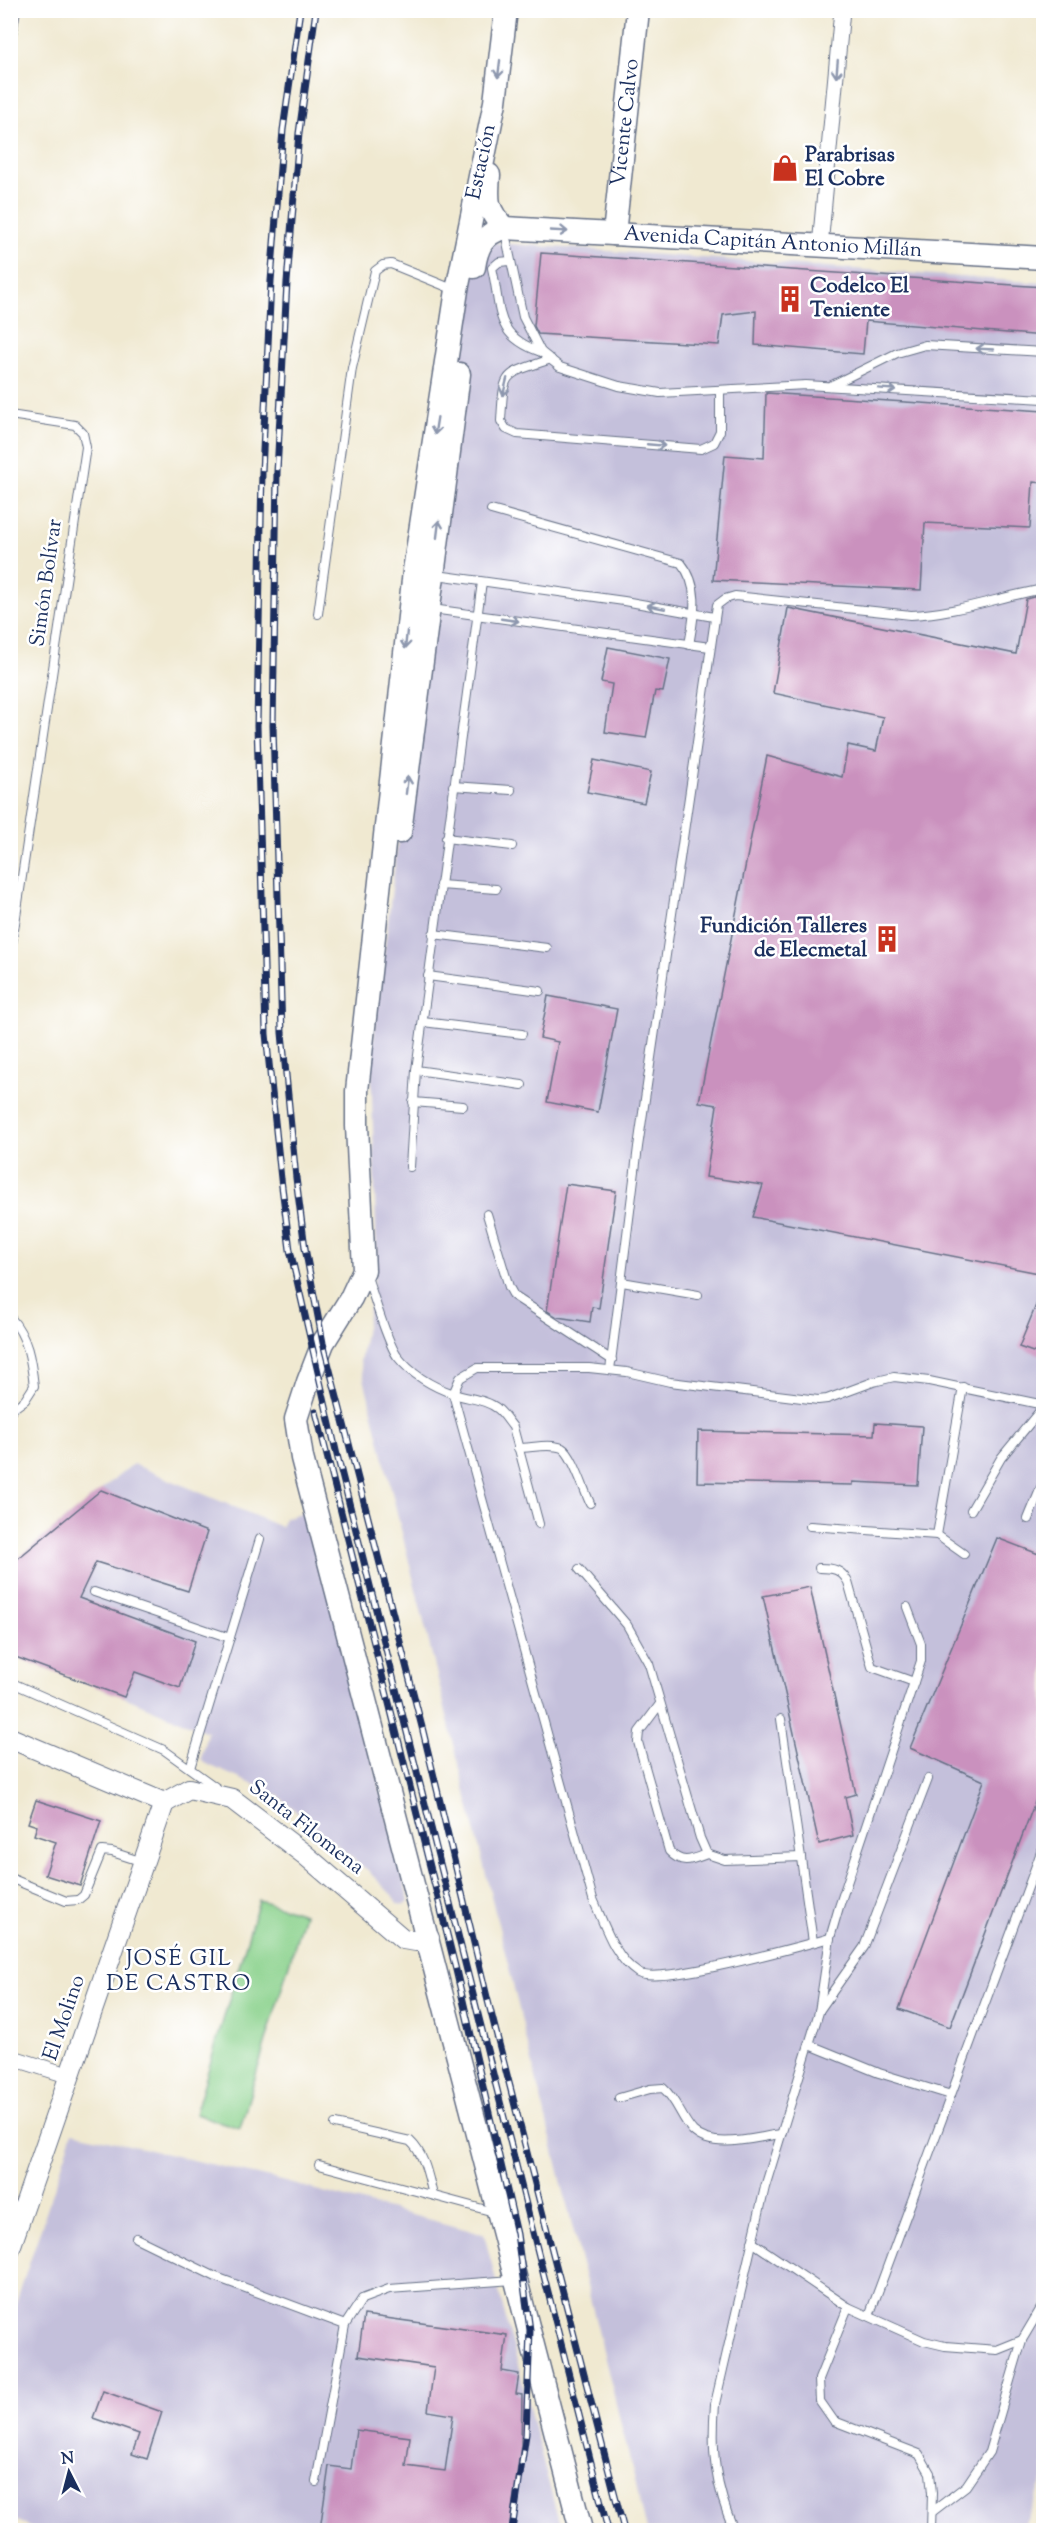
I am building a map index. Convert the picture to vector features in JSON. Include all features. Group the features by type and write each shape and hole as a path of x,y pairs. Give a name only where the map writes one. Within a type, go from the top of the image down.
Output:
{"main road":[{"name":"Estación","path":"506,10 495,102 488,198 493,216 506,235"},
{"name":"Vicente Calvo","path":"614,234 638,10"},
{"name":"Estación","path":"423,573 457,291 495,102"},
{"path":"506,235 494,231 481,241 476,254 423,573 378,902 357,1091 364,1270 323,1343 296,1419 302,1458 429,1938 581,2530"},
{"name":"Avenida Capitán Antonio Millán","path":"506,235 614,234 1044,258"}],"street":[{"path":"820,246 842,10"},
{"path":"10,1738 164,1803"},
{"name":"Santa Filomena","path":"164,1803 189,1789 232,1799 304,1854 402,1939 416,1941 429,1938"},
{"name":"El Molino","path":"10,2248 164,1803"},
{"path":"10,2057 70,2076"}],"lane":[{"path":"10,46 16,10"},
{"path":"506,235 523,317 542,352"},
{"path":"510,261 499,262 492,268 502,323 510,335 523,345 542,352 560,367 632,390 660,393 806,385 1044,399"},
{"path":"318,614 352,368 375,272 383,265 391,264 457,291"},
{"path":"829,386 897,353 925,345 1044,352"},
{"path":"551,359 512,372 506,379 501,421 506,429 517,434 701,449 714,443 720,431 720,390"},
{"name":"Simón Bolívar","path":"10,415 75,425 83,433 86,447 10,957"},
{"path":"491,510 681,563 688,572 695,591 689,645"},
{"path":"423,573 624,601 714,617"},
{"path":"410,1167 416,1070 482,582"},
{"path":"610,1370 638,1147 717,605 735,596 911,615 963,609 1005,596 1044,589"},
{"path":"419,608 710,647"},
{"path":"453,786 511,790"},
{"path":"446,838 512,846"},
{"path":"440,885 496,889"},
{"path":"433,934 548,948"},
{"path":"428,976 540,991"},
{"path":"423,1022 522,1034"},
{"path":"416,1070 522,1084"},
{"path":"413,1102 464,1106"},
{"path":"487,1214 509,1287 514,1296 612,1360"},
{"path":"364,1270 396,1354 424,1380 453,1394 497,1408 513,1427 539,1524"},
{"path":"622,1282 698,1294"},
{"path":"10,1317 20,1328 28,1346 34,1386 25,1400 10,1411"},
{"path":"830,1938 685,1974 640,1975 626,1963 616,1948 593,1899 453,1394 460,1378 477,1368 589,1368 670,1382 818,1400 827,1399 884,1378 894,1377 963,1388 1044,1406 1001,1458 971,1510"},
{"path":"937,1535 963,1388"},
{"path":"519,1449 554,1446 564,1449 570,1457 590,1503"},
{"path":"1029,1519 1044,1480"},
{"path":"810,1526 937,1535 964,1554"},
{"path":"190,1768 260,1539"},
{"path":"819,1568 836,1569 843,1573 848,1582 872,1667 914,1682"},
{"path":"579,1569 627,1625 649,1664 700,1838 707,1854"},
{"path":"94,1592 231,1638"},
{"path":"734,2530 715,2475 713,2432 715,2404 752,2242 792,2095 819,2012 830,1938 922,1653 921,1644 907,1607"},
{"path":"10,1683 164,1750 232,1799"},
{"path":"660,1704 639,1732 638,1742 669,1851 676,1859 685,1862 707,1854 725,1860 801,1857"},
{"path":"780,1719 813,1942"},
{"path":"819,2012 864,1947 928,1779"},
{"path":"869,2316 1044,1844"},
{"path":"10,1878 66,1901 78,1900 84,1895 102,1851 144,1862"},
{"path":"810,2045 879,2073 951,2095"},
{"path":"619,2098 650,2089 663,2088 671,2095 692,2130 704,2138 722,2141 781,2134"},
{"path":"335,2124 410,2141 418,2148 433,2195"},
{"path":"319,2165 500,2213"},
{"path":"136,2238 216,2277 345,2325"},
{"path":"752,2242 848,2307 924,2340 945,2346 997,2350 1022,2340"},
{"path":"316,2482 345,2325 362,2299 389,2289 516,2280"},
{"path":"932,2512 966,2486 989,2452 1022,2340 1044,2303"},
{"path":"848,2307 819,2379 820,2401 834,2421 919,2454 930,2473 931,2530"}],"shaded area":[{"path":"471,241 1043,283 1044,2479 1022,2530 647,2530 360,1362 377,1262 371,1061"},
{"path":"133,1464 281,1527 285,1518 309,1510 409,1902 404,1905 397,1904 393,1896 370,1873 277,1795 204,1763 201,1759 207,1732 124,1697 11,1655 10,1565"},
{"path":"73,2132 274,2179 484,2234 561,2530 36,2530 11,2518 11,2318"}],"green space":[{"path":"259,1900 304,1914 240,2128 195,2114"}],"building":[{"name":"Codelco El Teniente","path":"541,253 1044,287 1044,336 866,321 863,354 755,345 756,311 723,315 719,345 538,334 534,326"},
{"path":"766,393 1044,411 1044,483 1033,482 1030,528 925,523 921,590 713,580 725,455 764,458"},
{"name":"Fundición Talleres de Elecmetal","path":"1037,596 1044,598 1044,1274 753,1217 763,1185 706,1177 717,1105 699,1102 767,756 842,777 848,745 876,751 883,717 773,693 788,608 1016,654 1026,599"},
{"path":"608,647 670,659 663,692 655,691 646,738 605,732 612,684 601,682"},
{"path":"594,760 651,772 644,803 587,792"},
{"path":"548,996 617,1009 598,1112 547,1102 558,1042 540,1038"},
{"path":"566,1184 616,1191 599,1308 592,1307 590,1322 557,1317 547,1311"},
{"path":"1044,1289 1044,1356 1019,1347"},
{"path":"875,1423 922,1426 918,1485 853,1482 853,1485 697,1482 698,1431 874,1435"},
{"path":"101,1490 207,1532 188,1591 96,1562 79,1598 195,1641 180,1688 135,1672 124,1697 10,1655 10,1565"},
{"path":"997,1538 1044,1556 1044,1778 950,2027 899,2009 984,1781 910,1748"},
{"path":"810,1587 856,1794 845,1797 853,1835 819,1844 763,1596"},
{"path":"36,1800 101,1821 80,1886 45,1875 56,1842 34,1835 37,1826 28,1823"},
{"path":"364,2315 507,2335 502,2371 519,2374 516,2394 522,2395 521,2445 509,2530 320,2530 329,2466 351,2469 356,2430 410,2437 406,2466 445,2471 453,2415 428,2411 434,2367 358,2356"},
{"path":"103,2391 162,2412 147,2459 132,2454 139,2434 93,2418"}],"railway":[{"path":"300,10 283,130 271,281 262,472 257,726 266,1034 281,1179 290,1250 337,1455 608,2530"},
{"path":"316,10 299,133 287,282 277,472 273,726 282,1033 296,1178 305,1248 323,1343 624,2530"},
{"path":"316,1412 456,1970 517,2234 530,2330 526,2434 512,2530"}],"place":[{"name":"Parabrisas El Cobre","path":"785,168"},
{"name":"Codelco El Teniente","path":"790,299"},
{"name":"Fundición Talleres de Elecmetal","path":"887,939"}],"district":[{"name":"JOSÉ GIL DE CASTRO","path":"179,1973"}]}
